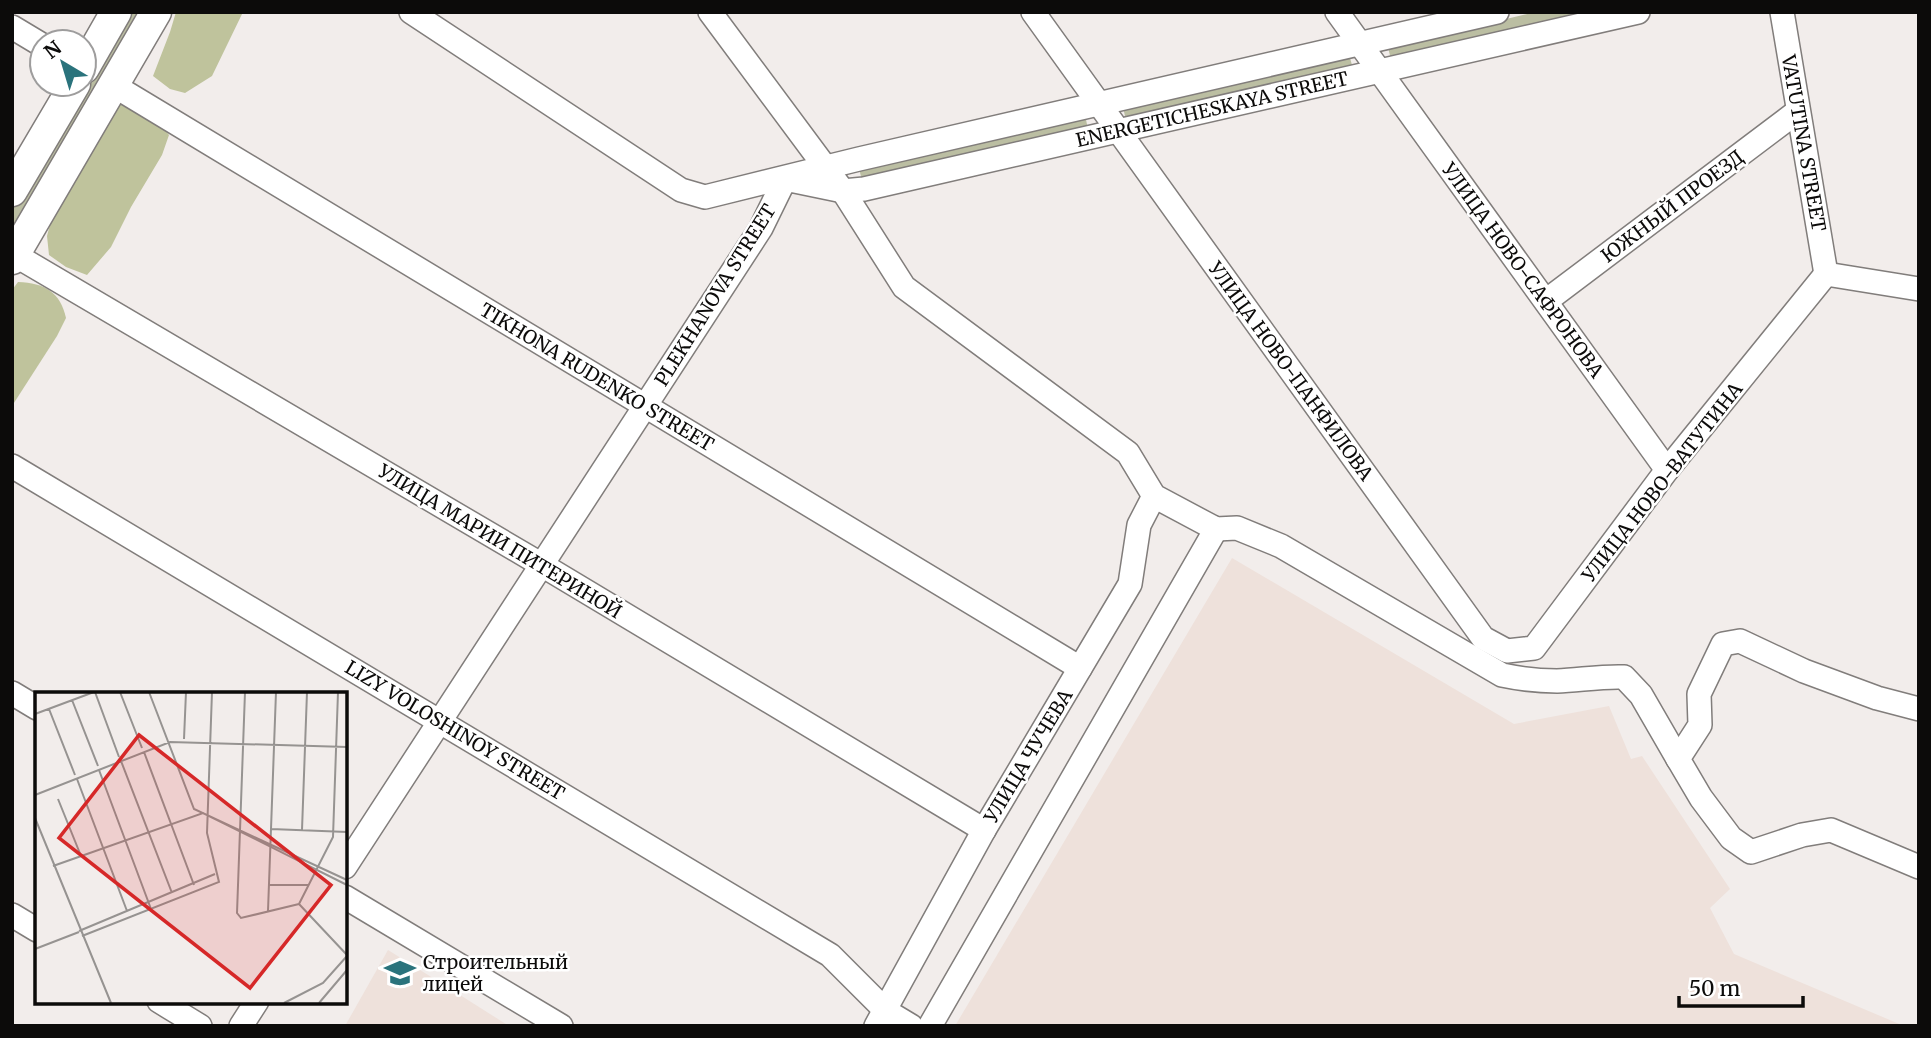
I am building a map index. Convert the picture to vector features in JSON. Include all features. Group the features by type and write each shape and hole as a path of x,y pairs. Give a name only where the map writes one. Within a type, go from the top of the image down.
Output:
{"main road":[{"path":"98,44 116,12"},
{"path":"14,257 156,12"},
{"path":"12,191 67,98"}],"street":[{"name":"ENERGETICHESKAYA STREET","path":"411,12 681,190 705,197 1497,12"},
{"path":"710,12 843,191 904,287 1128,453 1154,496 1216,529 1237,528 1281,546 1502,675 1528,680 1559,681 1606,676 1624,677 1641,695 1700,798 1731,838 1751,852 1802,835 1831,830 1919,867"},
{"name":"УЛИЦА НОВО-ПАНФИЛОВА","path":"1032,12 1483,638"},
{"name":"УЛИЦА НОВО-САФРОНОВА","path":"1337,12 1667,470"},
{"name":"ENERGETICHESKAYA STREET","path":"785,179 843,191 864,190 1638,12"},
{"name":"VATUTINA STREET","path":"1782,12 1826,274"},
{"path":"12,27 28,37"},
{"name":"TIKHONA RUDENKO STREET","path":"113,85 1080,668"},
{"name":"ЮЖНЫЙ ПРОЕЗД","path":"1546,301 1798,111"},
{"name":"PLEKHANOVA STREET","path":"346,865 761,228 785,179"},
{"name":"УЛИЦА МАРИИ ПИТЕРИНОЙ","path":"14,257 542,565 984,830"},
{"path":"1826,274 1919,289"},
{"name":"УЛИЦА НОВО-ВАТУТИНА","path":"1483,638 1507,651 1534,648 1667,470 1826,274"},
{"name":"LIZY VOLOSHINOY STREET","path":"12,466 830,955 881,1018"},
{"name":"УЛИЦА ЧУЧЕВА","path":"881,1018 984,830 1130,584 1139,525 1154,496"},
{"path":"930,1026 1216,529"},
{"path":"1678,759 1700,725 1699,694 1723,644 1740,641 1804,671 1877,698 1919,709"},
{"path":"12,693 35,707"},
{"path":"346,898 561,1026"},
{"path":"12,915 35,929"},
{"path":"162,1003 200,1026"},
{"path":"241,1026 256,1003"},
{"path":"881,1018 911,1026"}],"shaded area":[{"path":"1232,558 1514,724 1609,706 1631,759 1642,756 1730,889 1710,908 1734,954 1904,1026 955,1026"},
{"name":"Строительный лицей","path":"388,950 460,995 509,1026 345,1026"}],"green space":[{"path":"126,12 144,12 98,90 98,60"},
{"path":"176,12 243,12 212,76 185,93 170,89 153,76"},
{"path":"1536,12 1597,12 1391,60 1388,47"},
{"path":"1349,55 1353,68 1126,121 1123,107"},
{"path":"76,98 94,98 12,237 12,207"},
{"path":"142,102 169,135 162,155 111,247 87,275 66,267 49,255 47,236 54,209 119,104"},
{"path":"1085,115 1088,129 862,181 859,168"},
{"path":"18,282 36,284 50,291 60,302 66,318 12,406 12,290"}],"place":[{"name":"Строительный лицей","path":"400,973"}]}
